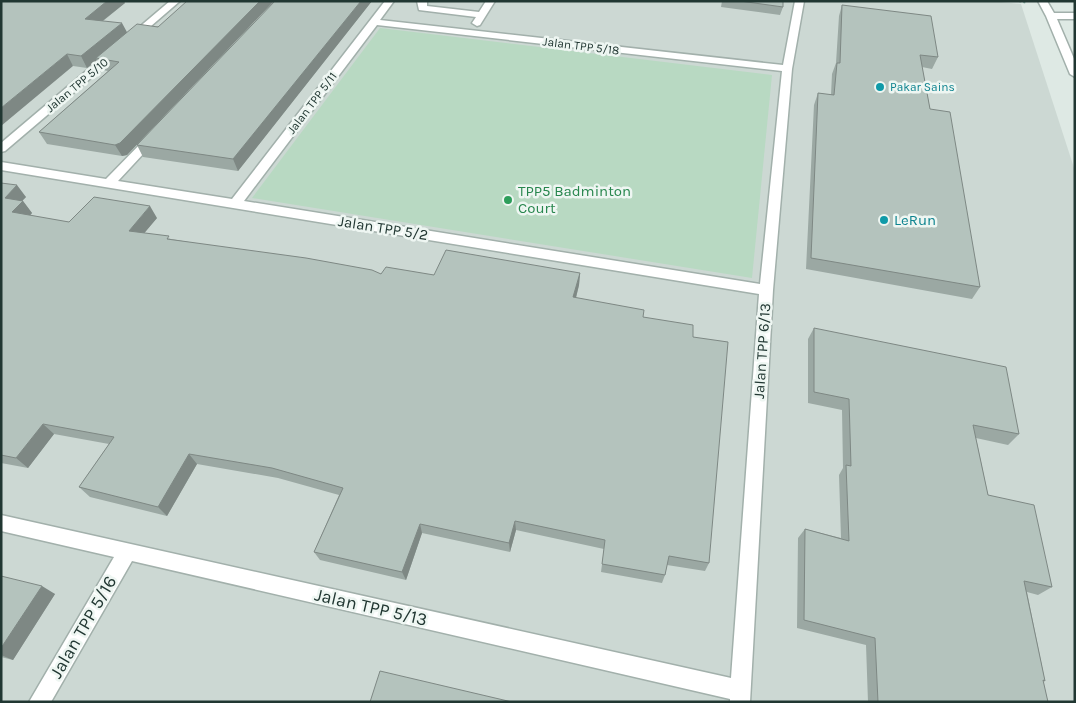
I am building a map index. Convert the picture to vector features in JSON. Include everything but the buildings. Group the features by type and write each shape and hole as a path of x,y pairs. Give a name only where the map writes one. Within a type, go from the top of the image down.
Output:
{"street":[{"name":"Jalan TPP 5/10","path":"1,149 176,1"},
{"name":"Jalan TPP 5/11","path":"235,204 390,1"},
{"path":"422,1 422,8 482,15"},
{"path":"471,33 491,1"},
{"name":"Jalan TPP 6/13","path":"740,696 766,290 786,69 800,1"},
{"path":"1042,1 1051,16 1075,74"},
{"path":"1051,16 1075,16"},
{"name":"Jalan TPP 5/18","path":"375,22 786,69"},
{"path":"108,184 162,128"},
{"name":"Jalan TPP 5/2","path":"1,166 766,290"},
{"name":"Jalan TPP 5/13","path":"1,523 740,696"},
{"name":"Jalan TPP 5/16","path":"39,702 127,552"}],"shaded area":[{"path":"1,1 991,1 1021,4 1075,171 1075,702 1,702"}],"green space":[{"path":"380,28 772,75 752,278 252,198"}],"place":[{"name":"Pakar Sains","path":"880,87"},
{"name":"TPP5 Badminton Court","path":"508,200"},
{"name":"LeRun","path":"884,220"}]}
